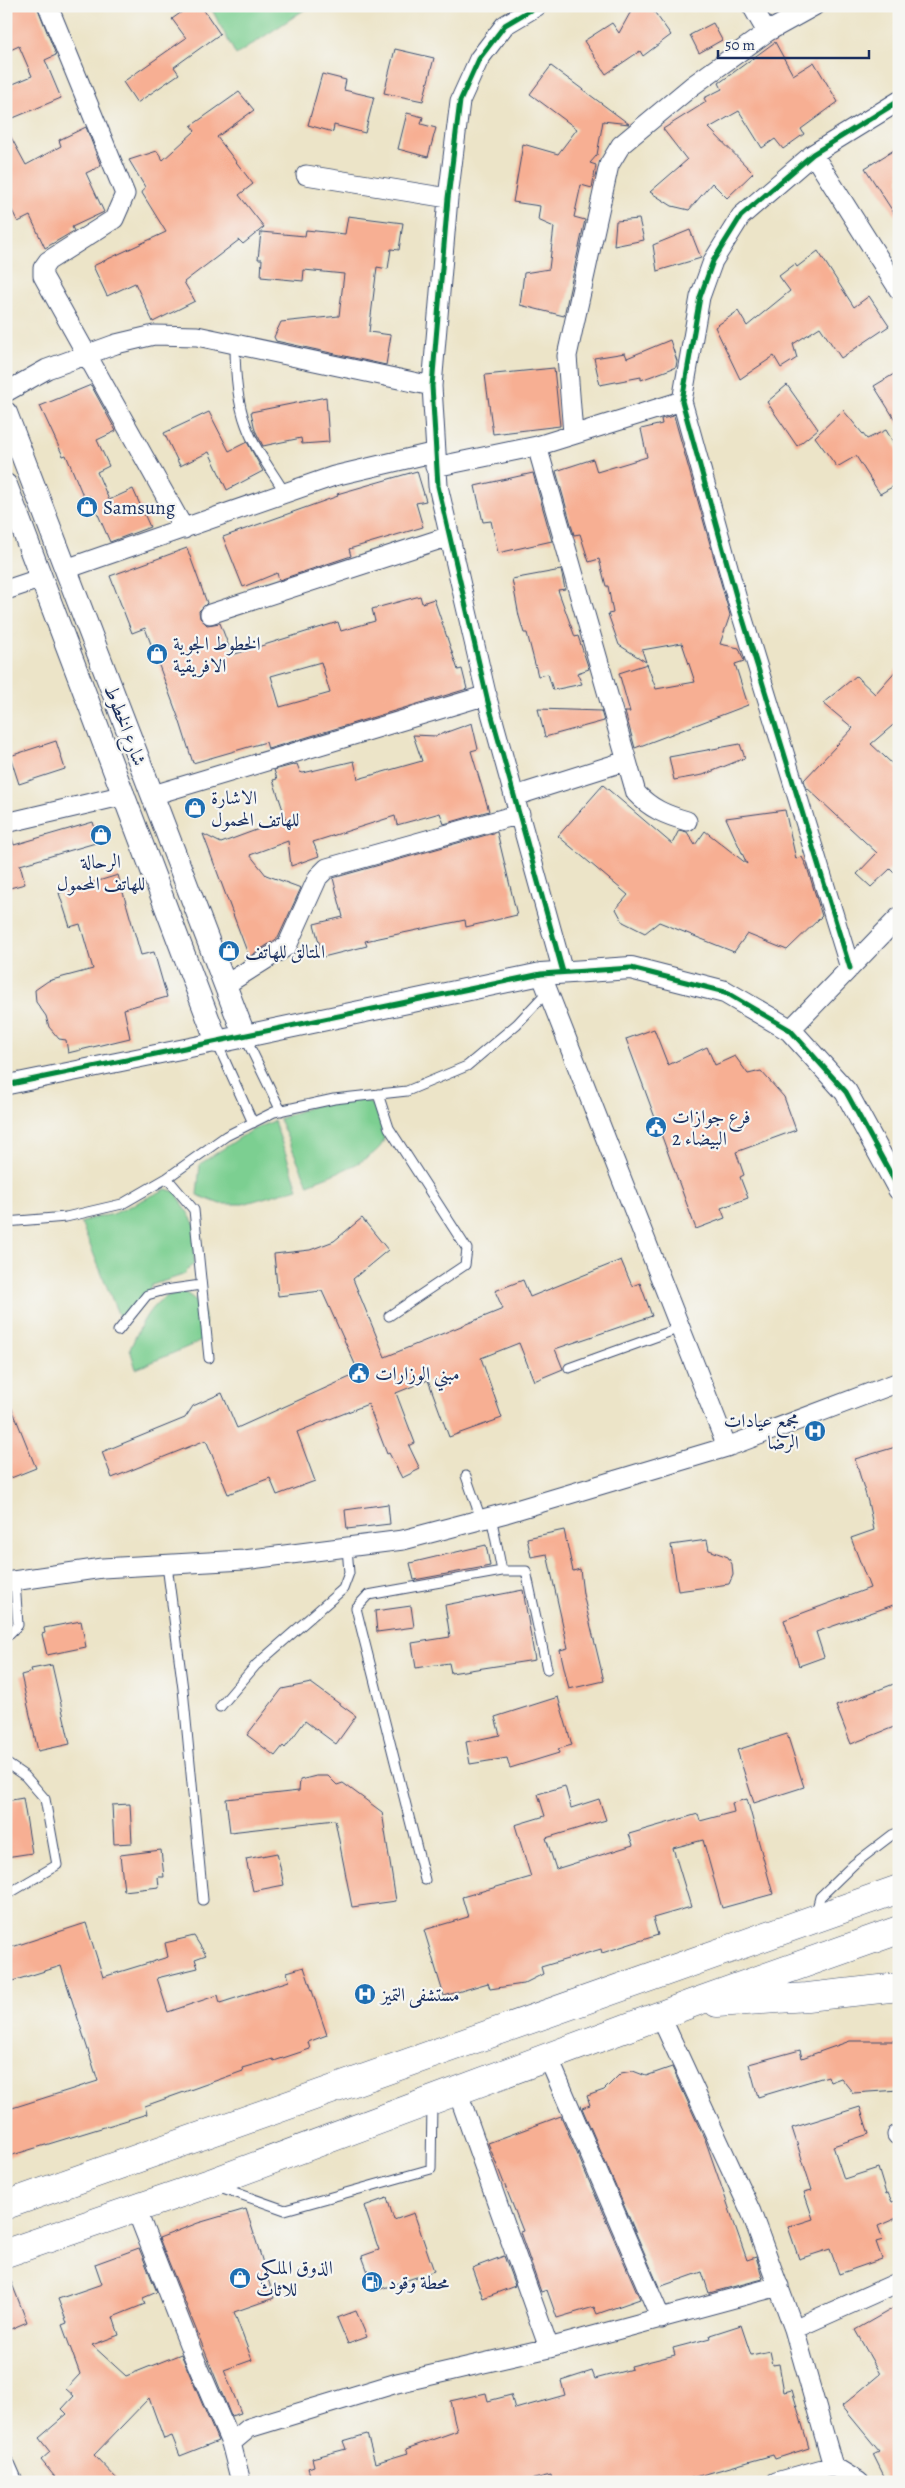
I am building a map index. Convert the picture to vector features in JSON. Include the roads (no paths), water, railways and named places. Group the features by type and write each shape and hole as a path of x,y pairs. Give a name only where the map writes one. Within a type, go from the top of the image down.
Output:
{"highway":[{"path":"6,2205 899,1889"},
{"path":"6,2253 210,2183 693,2003 899,1930"},
{"path":"693,2003 754,2002 899,1987"}],"street":[{"path":"48,6 126,194 114,219 48,261 43,268 43,276 184,529"},
{"path":"537,6 505,25 480,59 460,102 448,198 432,386 436,460 450,536 487,695 563,972"},
{"path":"752,6 767,32"},
{"path":"573,434 567,356 609,165 620,145 692,86 767,32 814,6"},
{"path":"850,968 738,603 682,401 700,297 713,261 741,216 813,154 899,101"},
{"path":"813,154 899,290"},
{"path":"306,175 448,198"},
{"path":"6,392 47,369 116,344 154,335 198,336 432,386"},
{"path":"66,570 334,476 537,446 682,401"},
{"name":"شارع الخطوط","path":"6,413 245,1037"},
{"path":"537,446 636,793 646,804 663,814 687,821"},
{"name":"شارع الخطوط","path":"6,485 217,1042"},
{"path":"210,614 450,536"},
{"path":"6,590 42,578"},
{"path":"153,795 487,695"},
{"path":"515,796 626,761"},
{"path":"6,823 125,795"},
{"path":"225,986 286,946 321,872 328,868 520,814"},
{"path":"790,1030 899,917"},
{"path":"6,1085 217,1042 544,983 563,972 631,968 725,992 790,1030 846,1092 898,1185"},
{"path":"544,983 727,1447"},
{"path":"11,1581 102,1568 244,1560 402,1540 486,1518 727,1447 899,1382"},
{"path":"660,2016 751,2212 794,2329 833,2466 859,2482"},
{"path":"548,2057 661,2319"},
{"path":"444,2095 549,2348"},
{"path":"136,2209 194,2357 231,2443 241,2482"},
{"path":"794,2329 899,2282"},
{"path":"231,2443 249,2428 388,2386 549,2348 779,2286"},
{"path":"6,2466 13,2482"},
{"path":"776,2482 833,2466"}],"lane":[{"path":"235,344 240,402 246,425 254,444 285,493"},
{"path":"6,1222 66,1217 122,1204 167,1178 226,1136 281,1111 334,1099 407,1091 467,1066 517,1024 544,983"},
{"path":"245,1037 281,1111"},
{"path":"217,1042 253,1123"},
{"path":"378,1094 389,1128 467,1249 465,1265 389,1316"},
{"path":"167,1178 194,1210 209,1358"},
{"path":"118,1331 147,1295 165,1290 201,1285"},
{"path":"569,1368 680,1328"},
{"path":"466,1476 486,1518 502,1571"},
{"path":"220,1707 256,1665 342,1589 349,1573 346,1547"},
{"path":"167,1565 183,1689 203,1900"},
{"path":"425,1880 356,1608 368,1595 502,1571 526,1571 547,1669"},
{"path":"6,1637 18,1625 11,1581"},
{"path":"6,1762 26,1776 45,1799 58,1865 6,1895"},
{"path":"815,1918 820,1897 854,1864 899,1832"},
{"path":"210,2183 285,2210 431,2169 444,2095"}],"place":[{"name":"Samsung","path":"87,507"},
{"name":"الخطوط الجوية الافريقية","path":"157,654"},
{"name":"الاشارة للهاتف المحمول","path":"195,808"},
{"name":"الرحالة للهاتف المحمول","path":"101,835"},
{"name":"المتالق للهاتف","path":"229,951"},
{"name":"فرع جوازات البيضاء 2","path":"656,1127"},
{"name":"مبني الوزارات","path":"359,1373"},
{"name":"مجمع عيادات الرضا","path":"815,1431"},
{"name":"مستشفى التميز","path":"365,1994"},
{"name":"الذوق الملكي للاثاث","path":"240,2278"},
{"name":"محطة وقود","path":"372,2282"}]}
